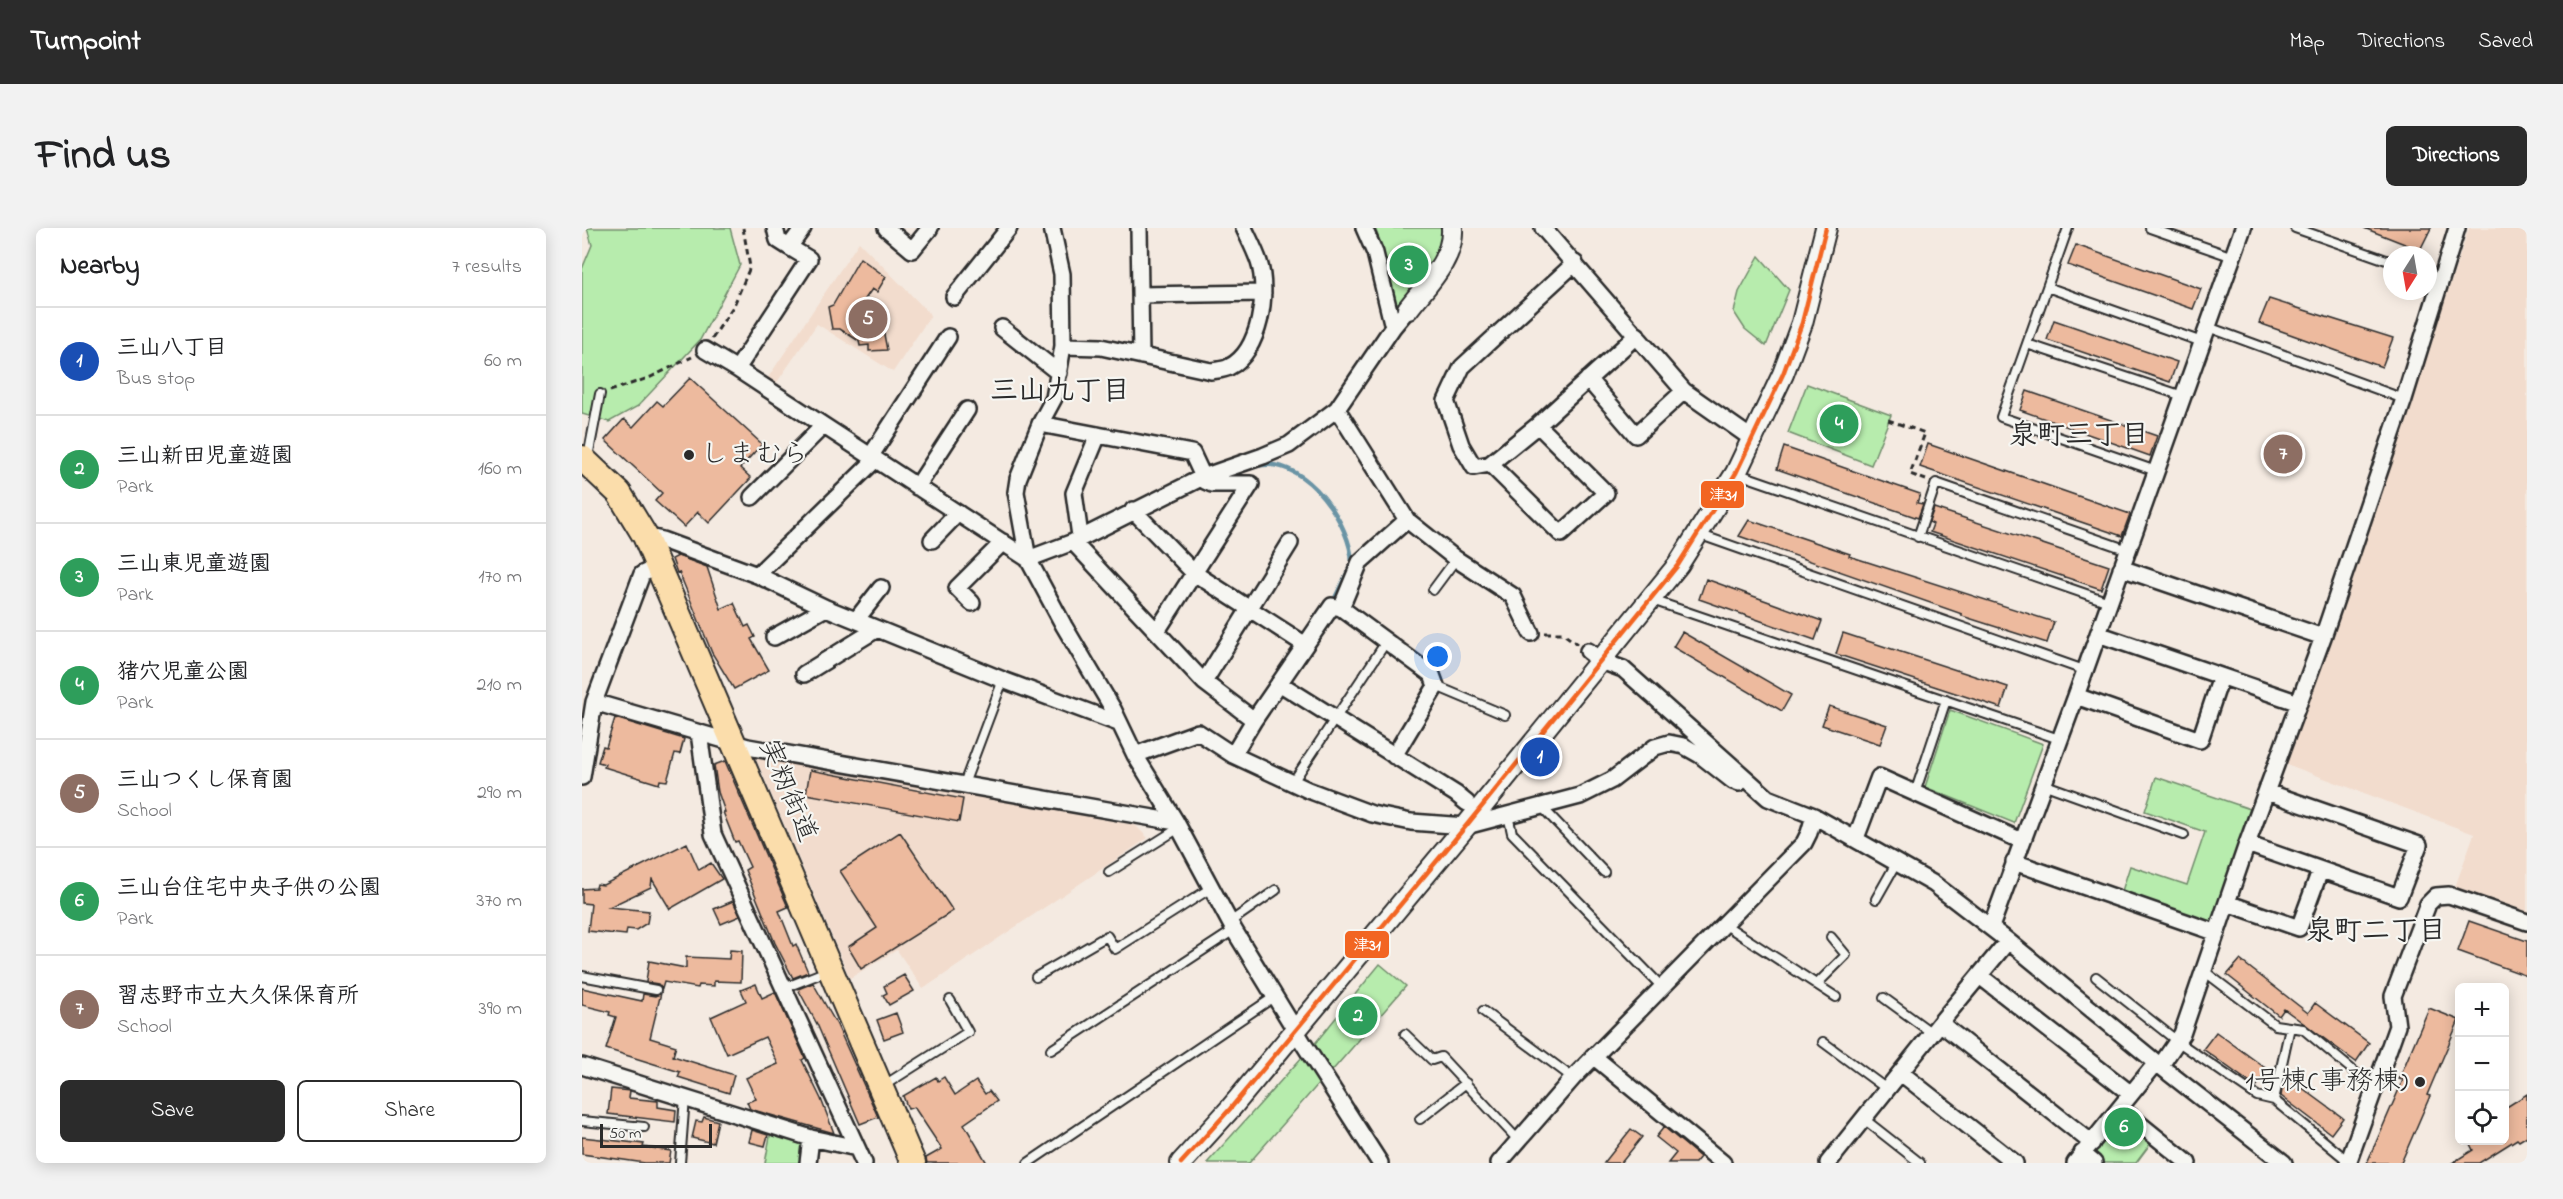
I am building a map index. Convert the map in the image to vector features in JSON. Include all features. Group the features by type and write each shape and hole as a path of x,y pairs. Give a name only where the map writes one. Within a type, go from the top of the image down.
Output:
{"main road":[{"name":"実籾街道","path":"585,460 619,493 645,536 659,566 913,1163"}],"street":[{"path":"737,369 809,259 778,240 775,228"},
{"path":"789,247 803,228"},
{"path":"886,228 912,250 930,228"},
{"path":"954,297 1009,228"},
{"path":"1052,228 1062,274 1063,346 1054,398 1040,424 1018,479 1016,492 1028,559 1232,926 1295,1031 1380,1163"},
{"path":"1139,228 1141,356"},
{"path":"1063,346 1101,346 1211,371 1227,368 1236,363 1259,325 1263,294 1260,263 1244,228"},
{"path":"1364,228 1375,253 1393,327"},
{"path":"1028,559 1077,539 1203,477 1289,445 1337,409 1393,327 1446,258 1451,245 1452,228"},
{"path":"1543,228 1684,391 1754,440"},
{"path":"1181,1163 1295,1031 1466,826 1594,656 1652,600 1698,534 1754,440 1803,323 1826,228"},
{"path":"1991,927 2243,228"},
{"path":"2437,273 2457,228"},
{"path":"1575,263 1462,367 1446,401 1461,445 1474,466 1490,464 1538,425 1637,335"},
{"path":"1140,295 1263,294"},
{"path":"1936,1028 2086,1155 2131,1094 2159,1064 2182,1034 2247,844 2323,638 2404,399 2429,300"},
{"path":"1002,328 1059,373"},
{"path":"756,575 873,459 948,337"},
{"path":"705,350 1028,559"},
{"path":"1587,379 1636,435 1684,391"},
{"path":"1337,409 1407,520 1456,559 1513,596 1531,633"},
{"path":"917,487 967,410"},
{"path":"1040,424 1192,453 1205,481 1212,484 1251,484 1157,631"},
{"path":"1490,464 1561,534 1606,493 1538,425"},
{"path":"753,497 823,426"},
{"path":"1098,435 1074,492 1077,539 1204,682 1254,720"},
{"path":"1133,510 1194,573 1304,644"},
{"path":"932,540 958,513"},
{"path":"1341,608 1360,562 1407,520"},
{"path":"645,536 662,540 756,575 877,629 1118,723"},
{"path":"972,603 957,588 1003,542"},
{"path":"1204,682 1290,543"},
{"path":"582,776 594,702 642,574 659,566"},
{"path":"2121,568 2323,638"},
{"path":"856,620 881,588"},
{"path":"1233,755 1304,644 1332,606 1341,608 1432,675 1436,686 1394,756"},
{"path":"774,637 826,608"},
{"path":"804,674 877,629"},
{"path":"2098,634 2299,703"},
{"path":"1594,656 1623,669 1768,798 1814,816 1934,884 1991,927 2284,1163"},
{"path":"2076,696 2200,740 2222,676"},
{"path":"1279,683 1467,803"},
{"path":"594,702 735,744 964,784 1177,825"},
{"path":"1135,755 1198,732 1233,755 1372,814 1412,822 1466,826 1580,795 1612,780 1655,747 1669,743 1684,746 1700,755 1733,781 1755,788"},
{"path":"699,733 713,834 864,1163"},
{"path":"1856,838 1879,777 2022,841"},
{"path":"2247,844 2399,897 2419,845 2267,792"},
{"path":"1499,1163 1593,1056 1803,843 1814,816"},
{"path":"2014,862 2217,933"},
{"path":"2228,903 2299,928 2320,871"},
{"path":"2348,1162 2397,1026 2393,996 2428,904 2436,896 2449,895 2527,922"},
{"path":"1828,1163 2008,941"},
{"path":"1980,976 2131,1094"},
{"path":"1593,1056 1723,1163"},
{"path":"582,1066 811,1138 857,1148"},
{"path":"1901,1073 2015,1163"},
{"path":"2120,1108 2188,1163"},
{"path":"808,1163 811,1138"}],"lane":[{"path":"2068,228 2001,417 2156,471"},
{"path":"2150,228 2233,257"},
{"path":"2295,228 2383,259"},
{"path":"2047,287 2205,334 2404,399"},
{"path":"2027,344 2183,396"},
{"path":"585,460 600,394"},
{"path":"1736,473 2109,602"},
{"path":"1918,537 1936,483 2128,550"},
{"path":"1698,534 2085,670"},
{"path":"1433,590 1456,559"},
{"path":"1652,600 2059,739"},
{"path":"1293,782 1386,642"},
{"path":"964,784 1003,680"},
{"path":"1436,686 1505,715"},
{"path":"1915,793 1946,700"},
{"path":"2043,784 2184,835"},
{"path":"1541,806 1604,872"},
{"path":"1508,815 1512,833 1661,986"},
{"path":"1109,872 1177,825"},
{"path":"1876,900 1897,862"},
{"path":"1036,977 1107,936 1116,949 1211,888"},
{"path":"1051,1050 1232,926 1276,890"},
{"path":"1724,924 1836,997"},
{"path":"1818,984 1846,955 1831,937"},
{"path":"784,988 831,969"},
{"path":"2204,971 2275,1025 2303,1029 2374,1088"},
{"path":"582,976 656,990"},
{"path":"2096,977 2177,1041 2257,1096 2274,1100 2348,1162"},
{"path":"1028,1163 1274,997"},
{"path":"1884,998 1936,1028"},
{"path":"881,1087 968,1032 950,1000"},
{"path":"1483,1011 1573,1078"},
{"path":"2274,1100 2290,1027"},
{"path":"1405,1034 1432,1060 1441,1057 1518,1140"},
{"path":"1823,1042 1888,1090"},
{"path":"1420,1119 1466,1083"},
{"path":"680,1163 685,1097"},
{"path":"1864,1119 1920,1163"},
{"path":"582,1121 644,1127"}],"path":[{"path":"600,394 651,377 705,350 734,305 750,267 743,228"},
{"path":"1888,420 1925,433 1910,474 1936,483"},
{"path":"1531,633 1562,633 1594,656"}],"shaded area":[{"path":"2469,228 2527,228 2527,916 2454,890 2474,834 2286,764 2351,582"},
{"path":"859,242 931,315 893,372 817,324 773,388 765,382"},
{"path":"762,754 1135,825 1148,838 923,989 897,950 850,978 756,759"}],"green space":[{"path":"587,228 730,228 740,265 700,340 638,406 609,422 582,414 582,269 592,245"},
{"path":"1375,228 1445,228 1441,253 1406,302 1394,303 1383,250"},
{"path":"1759,256 1789,290 1766,346 1745,329 1734,312 1739,292"},
{"path":"1807,384 1891,415 1871,465 1788,433"},
{"path":"1950,710 2043,744 2014,823 1925,787"},
{"path":"2156,777 2250,809 2212,922 2122,891 2130,866 2187,885 2205,832 2145,811"},
{"path":"1380,964 1406,986 1331,1072 1312,1047"},
{"path":"1305,1054 1321,1081 1249,1163 1207,1163"},
{"path":"2117,1115 2154,1139 2136,1163 2098,1163 2090,1156"},
{"path":"771,1131 799,1139 802,1147 800,1163 765,1163"}],"building":[{"path":"2364,228 2431,228 2422,246 2410,246"},
{"path":"2076,245 2201,289 2193,309 2068,265"},
{"path":"860,258 886,277 877,292 872,289 856,312 875,322 876,327 883,329 887,350 869,351 869,345 860,346 859,341 840,329 832,329 828,307 833,305"},
{"path":"2269,299 2393,338 2382,367 2259,323"},
{"path":"2054,320 2177,362 2170,382 2047,340"},
{"path":"690,378 762,444 740,468 751,478 709,523 698,512 684,527 655,501 662,493 605,440 624,419 633,427 657,401 663,406"},
{"path":"2027,391 2157,436 2150,456 2020,410"},
{"path":"1928,444 2130,514 2122,536 1920,467"},
{"path":"1784,447 1920,494 1917,503 1923,504 1918,518 1777,469"},
{"path":"1934,508 2109,566 2101,589 1930,532 1933,524 1929,522"},
{"path":"1749,520 1850,554 1849,556 2054,622 2047,643 1962,616 1962,614 1739,536"},
{"path":"678,556 707,567 721,609 734,603 745,627 749,625 755,637 751,639 769,670 734,689 712,653 679,572 677,573 672,559"},
{"path":"1706,579 1822,621 1815,640 1699,599"},
{"path":"1682,632 1791,695 1782,711 1673,647"},
{"path":"1843,633 2008,687 2001,708 1836,654"},
{"path":"1829,706 1887,725 1880,744 1822,725"},
{"path":"615,718 684,739 680,754 675,753 667,781 660,780 659,784 604,767 605,764 598,762 603,746 606,747"},
{"path":"725,761 788,907 779,911 793,946 796,944 808,972 793,978 775,943 745,870 750,867 738,841 735,842 723,812 725,812 718,792 714,765"},
{"path":"810,770 963,799 959,822 806,794"},
{"path":"900,832 953,911 861,969 848,947 877,928 840,871"},
{"path":"687,843 699,870 711,863 722,879 670,909 652,879 651,887 609,907 649,911 647,923 636,930 627,929 626,935 588,931 591,904 582,903 582,889 596,888 597,884 603,885"},
{"path":"733,901 740,916 721,924 714,909"},
{"path":"2469,921 2527,941 2527,976 2458,951"},
{"path":"730,950 742,951 741,982 714,981 714,986 699,985 698,988 664,982 662,989 658,984 646,982 649,961 686,968 686,957 729,959"},
{"path":"2240,960 2308,1013 2315,1003 2369,1043 2356,1062 2284,1009 2279,1016 2227,975"},
{"path":"904,975 914,991 889,1005 883,995 887,993 884,986"},
{"path":"813,983 837,1025 878,1117 860,1124 817,1024 798,989"},
{"path":"756,984 762,998 775,992 805,1058 802,1060 834,1133 750,1109 747,1102 756,1099 746,1078 778,1064 765,1037 727,1054 711,1017 746,1001 741,990"},
{"path":"582,988 642,1001 643,994 655,996 661,993 650,1038 676,1046 673,1056 734,1075 729,1093 678,1077 680,1072 606,1049 616,1017 609,1015 610,1012 582,1005"},
{"name":"1号棟(事務棟)","path":"2429,1008 2455,1018 2455,1029 2401,1163 2367,1163 2403,1080 2399,1079"},
{"path":"896,1013 903,1032 884,1039 877,1020"},
{"path":"2216,1032 2268,1070 2256,1087 2203,1049"},
{"path":"936,1077 938,1081 944,1077 955,1095 976,1081 985,1094 989,1091 997,1101 964,1124 987,1163 927,1163 926,1158 942,1149 914,1107 908,1109 903,1096"},
{"path":"2290,1079 2343,1118 2331,1134 2281,1096 2282,1090"},
{"path":"611,1089 630,1091 629,1098 658,1101 658,1107 676,1110 675,1122 608,1114"},
{"path":"2527,1094 2527,1136 2509,1144 2509,1105"},
{"path":"704,1117 718,1121 713,1143 692,1138 696,1121 702,1122"},
{"path":"1664,1127 1700,1157 1695,1163 1668,1163 1676,1153 1656,1137"},
{"path":"1631,1129 1642,1137 1621,1163 1604,1163"},
{"path":"752,1130 768,1135 765,1146 749,1142"},
{"path":"582,1137 644,1144 643,1147 671,1151 669,1163 645,1163 582,1154"},
{"path":"2470,1145 2508,1145 2479,1163 2452,1163 2473,1150"}],"waterway":[{"path":"1240,472 1263,465 1279,466 1295,473 1324,498 1344,531 1350,547 1352,563 1335,598"}],"transit line":[{"name":"津31","path":"1181,1163 1230,1109 1466,826 1678,565 1736,473 1783,374 1802,323 1826,228"}],"place":[{"name":"三山東児童遊園","path":"1409,265"},
{"name":"三山つくし保育園","path":"868,319"},
{"name":"猪穴児童公園","path":"1839,424"},
{"name":"習志野市立大久保保育所","path":"2283,454"},
{"name":"しまむら","path":"689,455"},
{"name":"三山八丁目","path":"1540,757"},
{"name":"三山新田児童遊園","path":"1358,1016"},
{"name":"1号棟(事務棟)","path":"2420,1082"},
{"name":"三山台住宅中央子供の公園","path":"2124,1127"}],"district":[{"name":"三山九丁目","path":"1060,392"},
{"name":"泉町三丁目","path":"2079,436"},
{"name":"泉町二丁目","path":"2376,932"}]}
